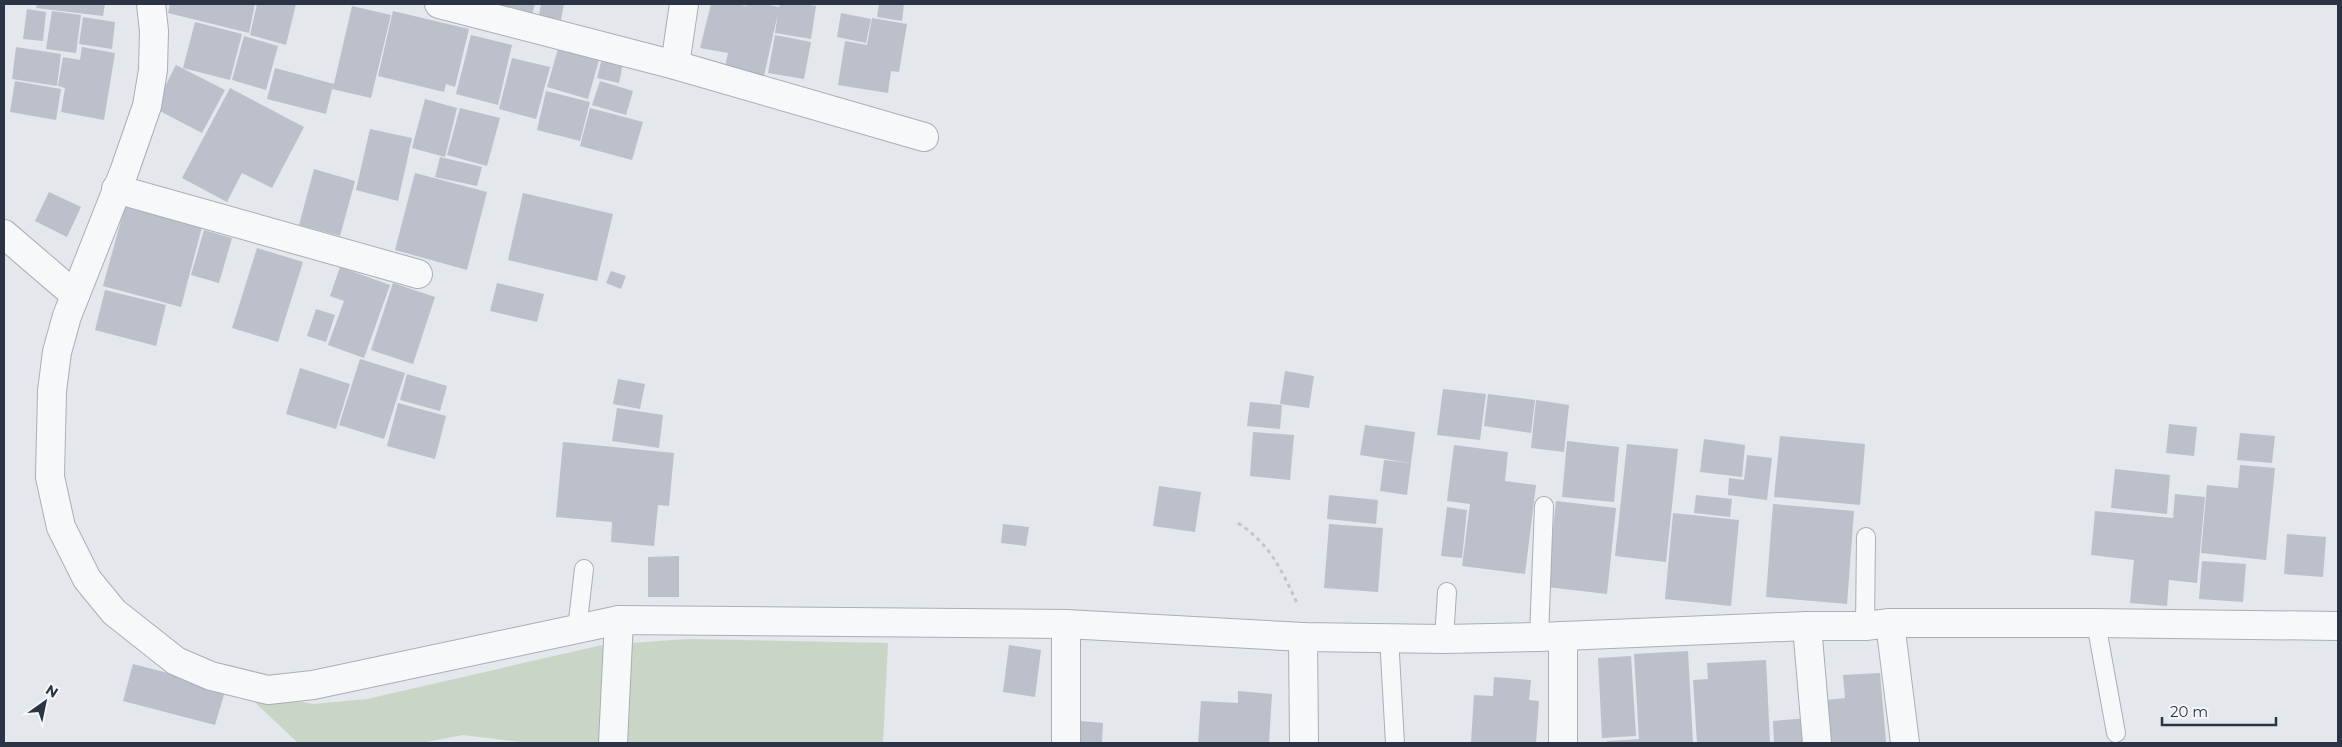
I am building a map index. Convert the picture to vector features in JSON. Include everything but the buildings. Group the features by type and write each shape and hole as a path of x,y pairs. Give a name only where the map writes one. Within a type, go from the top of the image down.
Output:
{"street":[{"path":"151,4 154,70 147,106 124,172 67,316 57,352 52,391 50,477 61,527 87,580 114,612 176,661 211,676 268,690 313,685 619,620 1066,624 1304,637 1444,639 1807,626 2096,622 2338,626"},
{"path":"439,4 675,65 924,137"},
{"path":"675,65 684,4"},
{"path":"116,189 418,274"},
{"path":"4,234 75,295"},
{"path":"614,743 619,620"},
{"path":"1066,624 1066,743"},
{"path":"1877,625 1905,743"},
{"path":"1807,626 1817,743"},
{"path":"1551,636 1563,743"},
{"path":"1304,637 1304,743"}],"lane":[{"path":"1544,506 1551,636"},
{"path":"1866,537 1877,625"},
{"path":"577,629 584,569"},
{"path":"1444,639 1447,592"},
{"path":"2096,622 2116,733"},
{"path":"1389,638 1395,743"}],"path":[{"path":"1238,523 1255,534 1270,552 1301,611 1336,637"}],"green space":[{"path":"688,639 888,643 883,743 529,743 463,735 421,743 298,743 243,691 313,704 367,699 602,645"}]}
